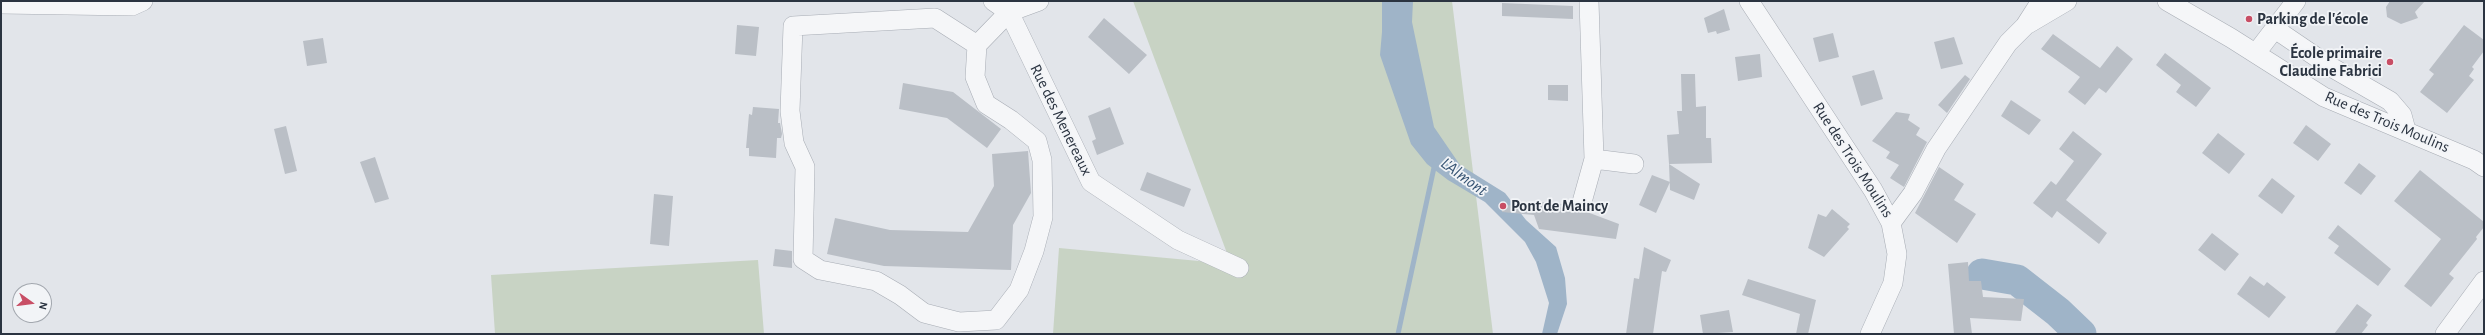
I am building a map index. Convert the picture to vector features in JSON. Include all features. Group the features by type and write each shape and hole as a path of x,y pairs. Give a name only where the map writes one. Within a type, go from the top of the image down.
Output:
{"street":[{"path":"1,4 132,6 143,1"},
{"path":"993,1 1009,12"},
{"path":"977,45 935,18 793,26 790,111 794,143 804,167 803,259 820,270 876,281 900,295 924,313 959,322 996,320 1019,290 1034,251 1043,217 1042,160 1037,141 1011,120 986,104 975,77 977,45 1009,12 1039,1"},
{"path":"1582,202 1594,159 1589,1"},
{"name":"Rue des Trois Moulins","path":"1749,1 1869,184 1891,223 1913,193 1936,149 2008,43 2025,26 2041,1"},
{"name":"Rue des Trois Moulins","path":"2025,26 2067,1"},
{"name":"Rue des Trois Moulins","path":"2167,1 2256,53 2324,97 2406,130 2474,160 2484,167"},
{"path":"2256,53 2296,1"},
{"name":"Rue des Menereaux","path":"1009,12 1091,182 1178,240 1239,268"},
{"path":"2275,29 2331,67 2390,101 2402,115 2406,130"},
{"path":"1594,159 1634,164"},
{"path":"1870,334 1893,283 1897,254 1891,223"},
{"path":"2445,334 2484,282"}],"green space":[{"path":"1133,1 1452,1 1493,334 1053,334 1059,248 1231,264"},
{"path":"758,260 764,334 495,334 491,275"}],"water":[{"name":"L'Almont","path":"1382,1 1413,1 1412,22 1434,127 1460,165 1505,193 1526,220 1556,247 1565,278 1567,304 1557,334 1542,334 1549,303 1536,262 1525,242 1485,202 1448,180 1427,164 1411,144 1380,55"}],"building":[{"path":"2390,1 2425,1 2415,12 2418,18 2401,24 2387,17 2386,7"},
{"path":"1502,3 1573,6 1573,19 1502,16"},
{"path":"1724,9 1730,30 1717,34 1716,31 1708,33 1704,18"},
{"path":"1104,18 1147,55 1129,74 1088,37"},
{"path":"737,25 759,27 756,56 735,54"},
{"path":"2464,25 2484,40 2484,51 2472,67 2474,69 2469,76 2474,80 2447,113 2420,92 2434,74 2429,70"},
{"path":"1833,33 1839,57 1819,62 1813,38"},
{"path":"2053,34 2100,68 2117,46 2133,59 2106,93 2099,88 2085,105 2068,92 2080,77 2041,49"},
{"path":"1954,37 1963,64 1941,69 1934,42"},
{"path":"323,38 327,63 307,66 303,41"},
{"path":"2165,53 2211,88 2196,107 2176,92 2181,85 2156,65"},
{"path":"1760,54 1762,77 1738,81 1735,57"},
{"path":"1874,70 1883,99 1861,106 1852,76"},
{"path":"1681,74 1695,74 1696,107 1706,106 1706,138 1711,138 1712,163 1669,164 1667,135 1679,134 1677,111 1682,111"},
{"path":"1965,75 1970,79 1947,113 1938,105"},
{"path":"903,83 953,92 1001,129 987,148 947,118 899,109"},
{"path":"1548,85 1568,85 1568,101 1548,100"},
{"path":"2011,100 2041,120 2029,135 2001,116"},
{"path":"753,107 779,109 778,123 780,123 782,134 781,138 777,138 776,158 749,156 749,148 746,148 749,114 752,115"},
{"path":"1110,107 1124,144 1097,155 1092,141 1096,139 1088,116"},
{"path":"1896,112 1910,114 1908,120 1920,128 1916,135 1927,142 1904,187 1890,178 1899,165 1886,158 1890,152 1872,141"},
{"path":"2306,125 2331,144 2318,161 2293,143"},
{"path":"286,126 297,171 285,174 274,129"},
{"path":"2073,131 2102,154 2066,200 2107,233 2099,244 2057,211 2052,218 2033,203 2051,181 2056,185 2074,161 2059,149"},
{"path":"2218,133 2245,154 2229,174 2202,153"},
{"path":"1028,151 1031,193 1013,225 1011,270 884,266 827,254 835,218 890,230 968,232 994,186 992,154"},
{"path":"375,157 389,199 375,203 360,162"},
{"path":"2359,163 2376,176 2361,195 2344,183"},
{"path":"1669,164 1700,184 1694,200 1670,190"},
{"path":"1939,167 1964,184 1954,200 1976,214 1957,243 1915,213"},
{"path":"2420,170 2484,222 2484,227 2476,237 2477,239 2449,274 2454,278 2431,307 2404,286 2441,239 2394,201"},
{"path":"1147,172 1191,189 1184,207 1140,190"},
{"path":"1652,175 1670,182 1656,213 1639,205"},
{"path":"2272,178 2295,196 2282,214 2258,196"},
{"path":"654,194 673,196 669,246 650,244"},
{"path":"1541,202 1562,204 1573,207 1579,212 1587,212 1619,224 1616,239 1539,229 1534,215 1502,212 1502,206"},
{"path":"1832,209 1850,224 1847,227 1849,229 1824,257 1808,248 1818,214 1826,217"},
{"path":"2338,225 2391,269 2378,286 2334,253 2339,246 2328,238"},
{"path":"2212,233 2239,254 2225,271 2198,250"},
{"path":"1644,247 1671,260 1666,272 1662,271 1653,334 1626,334 1634,278 1639,279"},
{"path":"775,249 792,251 792,268 773,266"},
{"path":"1968,262 1969,281 1981,281 1983,297 2024,299 2021,321 1970,318 1972,334 1954,334 1948,264"},
{"path":"2250,276 2264,286 2267,282 2286,297 2269,318 2237,294"},
{"path":"1748,279 1816,300 1808,334 1796,334 1800,314 1742,295"},
{"path":"2357,304 2372,315 2366,323 2368,325 2361,334 2334,334"},
{"path":"1729,310 1733,332 1703,334 1700,315"}],"waterway":[{"name":"L'Almont","path":"1398,334 1435,163"},
{"path":"1982,274 2017,280 2058,312 2081,334"}],"place":[{"name":"Parking de l'école","path":"2249,19"},
{"name":"École primaire Claudine Fabrici","path":"2390,62"},
{"name":"Pont de Maincy","path":"1503,206"}]}
